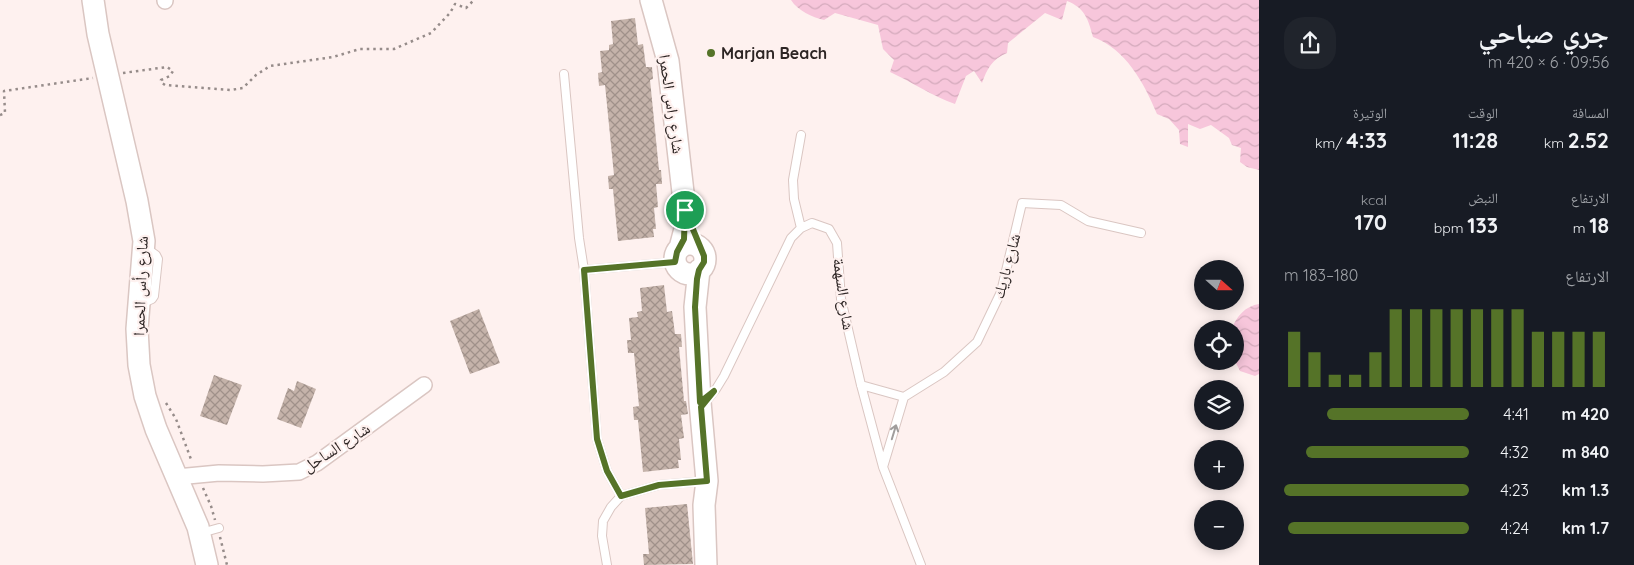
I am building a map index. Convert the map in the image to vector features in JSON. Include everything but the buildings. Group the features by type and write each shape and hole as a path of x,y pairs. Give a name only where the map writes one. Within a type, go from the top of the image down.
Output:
{"street":[{"name":"شارع رأس الحمرا","path":"93,0 98,34 137,201 144,247 138,305 139,364 145,396 156,429 187,476 185,492 212,530 207,565"},
{"name":"شارع راس الحمرا","path":"650,0 668,61 685,210 688,260"},
{"path":"688,260 705,400 707,481 704,506 706,565"},
{"name":"شارع الساحل","path":"187,476 219,473 262,474 299,472 317,463 424,385"},
{"path":"707,481 715,506 721,565"}],"lane":[{"path":"564,74 579,238 584,270 597,439 607,471 621,496"},
{"path":"705,400 724,376 791,238 801,228 794,199 793,180 801,135"},
{"name":"شارع باريك","path":"904,397 944,372 977,342 1001,292 1022,203 1061,205 1088,221 1141,233"},
{"name":"شارع السهمة","path":"801,228 812,223 829,228 837,243 841,299 861,385 883,467 922,565"},
{"path":"584,270 688,260"},
{"path":"861,385 904,397 883,467"},
{"path":"608,565 602,536 603,521 610,507 621,496 659,485 707,481"}],"path":[{"path":"0,114 5,114 4,91 167,67 173,71 170,76 161,80 165,85 231,90 243,88 256,75 270,66 332,57 360,49 394,49 413,42 431,33 450,13 455,4 466,8 474,0"},
{"path":"164,400 176,420 187,476 211,506 212,530 226,565"}],"water":[{"path":"791,0 1259,0 1259,170 1247,167 1240,162 1241,148 1232,145 1229,138 1211,125 1200,129 1188,124 1188,147 1180,144 1179,130 1169,119 1157,114 1140,79 1132,68 1124,58 1105,42 1093,37 1085,15 1078,7 1067,1 1062,20 1045,13 1008,43 1007,53 997,58 991,65 982,83 974,71 966,76 955,104 890,72 894,60 883,49 878,25 835,13 824,20 819,19 801,10"},
{"path":"1259,304 1259,374 1255,376 1240,370 1244,370 1244,320 1236,320 1242,312"}],"place":[{"name":"Marjan Beach","path":"711,53"}],"route":[{"path":"685,210 699,248 704,256 704,262 699,270 697,279 695,307 700,402 714,391 701,407 707,481 659,485 635,490 621,496 607,471 597,439 584,270 675,262 675,256 684,239 685,210"}]}
